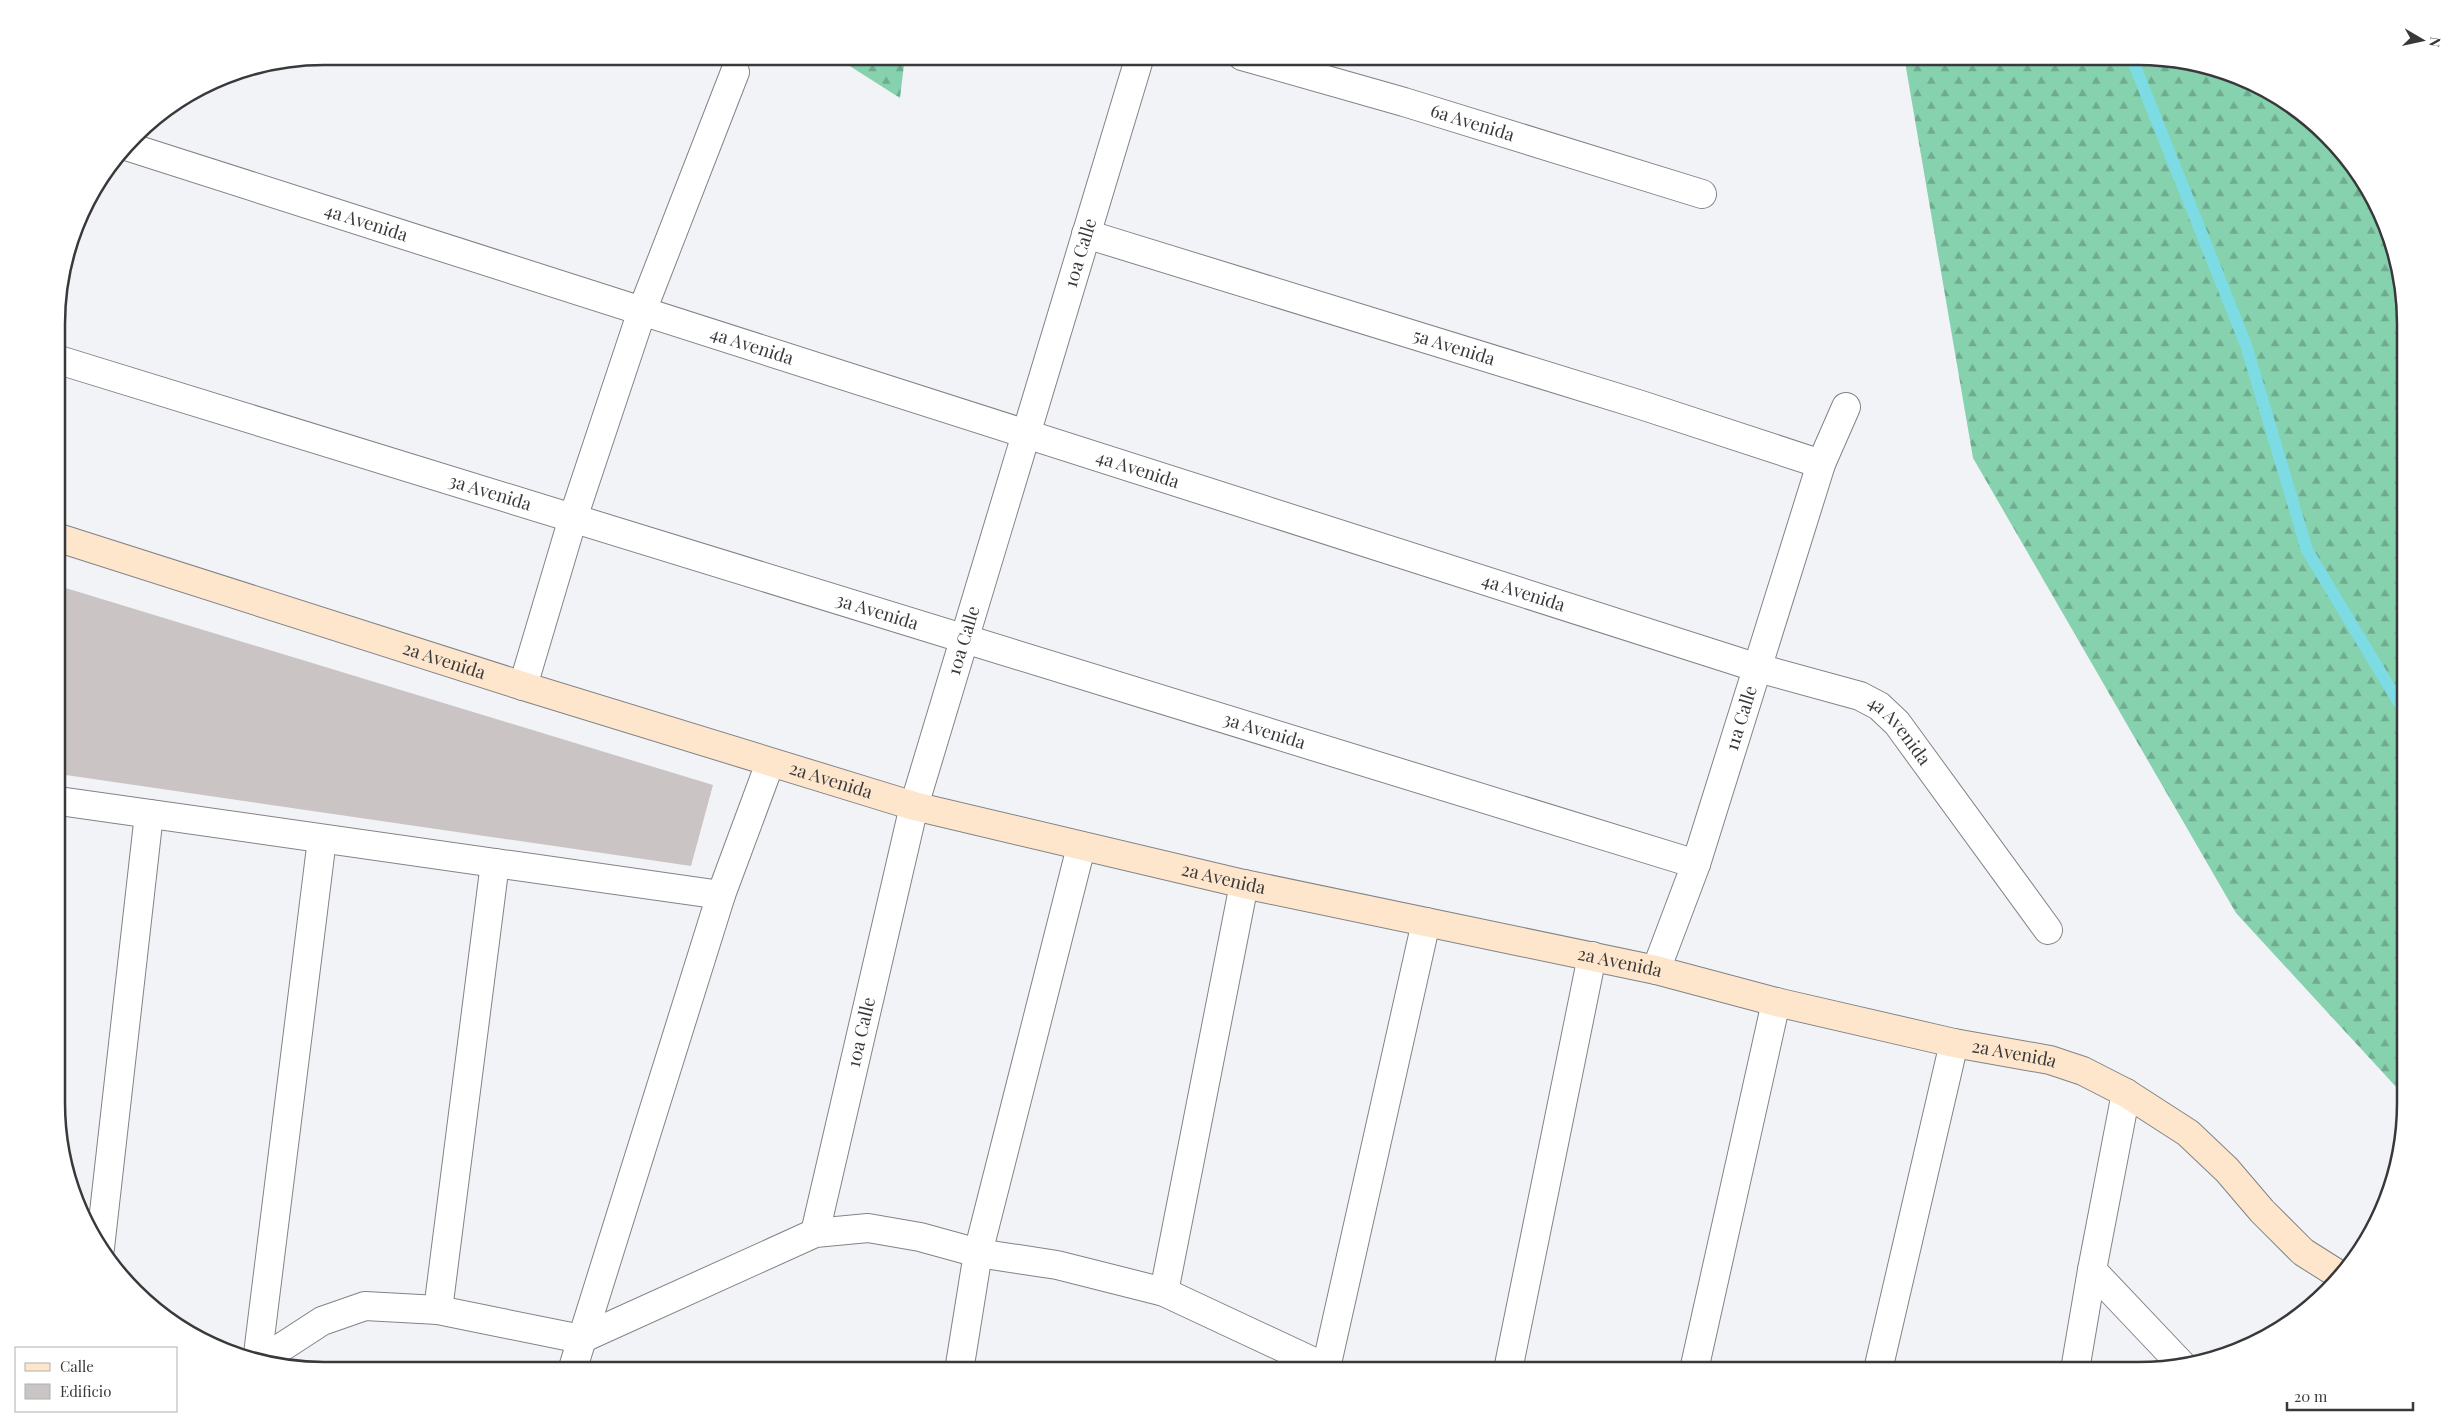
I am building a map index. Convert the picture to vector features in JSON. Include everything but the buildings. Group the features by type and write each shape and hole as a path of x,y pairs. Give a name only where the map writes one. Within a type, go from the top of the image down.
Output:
{"main road":[{"name":"2a Avenida","path":"65,540 523,686 914,806 1244,884 1656,970 1776,1002 1954,1044 2050,1060 2083,1071 2126,1093 2188,1133 2227,1170 2303,1252 2335,1272"}],"street":[{"name":"10a Calle","path":"815,1232 914,806 1137,65"},
{"name":"6a Avenida","path":"1274,65 1404,102 1702,194"},
{"path":"523,686 573,518 642,311 736,72"},
{"name":"4a Avenida","path":"134,148 1758,668 1860,696 1879,706 1897,723 2048,930"},
{"name":"5a Avenida","path":"1086,234 1641,405 1821,464"},
{"name":"3a Avenida","path":"65,362 964,637 1696,864"},
{"name":"11a Calle","path":"1656,970 1696,864 1821,464 1846,407"},
{"path":"574,1362 721,895 770,763"},
{"path":"65,802 721,895"},
{"path":"102,1235 149,814"},
{"path":"259,1353 322,839"},
{"path":"961,1362 978,1253 1081,847"},
{"path":"438,1310 494,864"},
{"path":"1164,1292 1244,884"},
{"path":"1331,1362 1426,922"},
{"path":"1510,1362 1592,956"},
{"path":"1696,1362 1776,1002"},
{"path":"1880,1362 1954,1044"},
{"path":"2076,1362 2126,1093"},
{"path":"268,1356 322,1321 365,1306 438,1310 581,1338 815,1232 868,1228 920,1237 978,1253 1057,1265 1164,1292 1314,1362"},
{"path":"2092,1270 2176,1359"}],"green space":[{"path":"848,65 904,65 900,98"},
{"path":"1906,65 2138,65 2188,70 2237,85 2267,100 2309,129 2333,153 2353,180 2377,225 2388,257 2395,291 2397,324 2397,1088 2236,913 1973,458"}],"waterway":[{"path":"2135,65 2246,345 2307,550 2397,700"}]}
